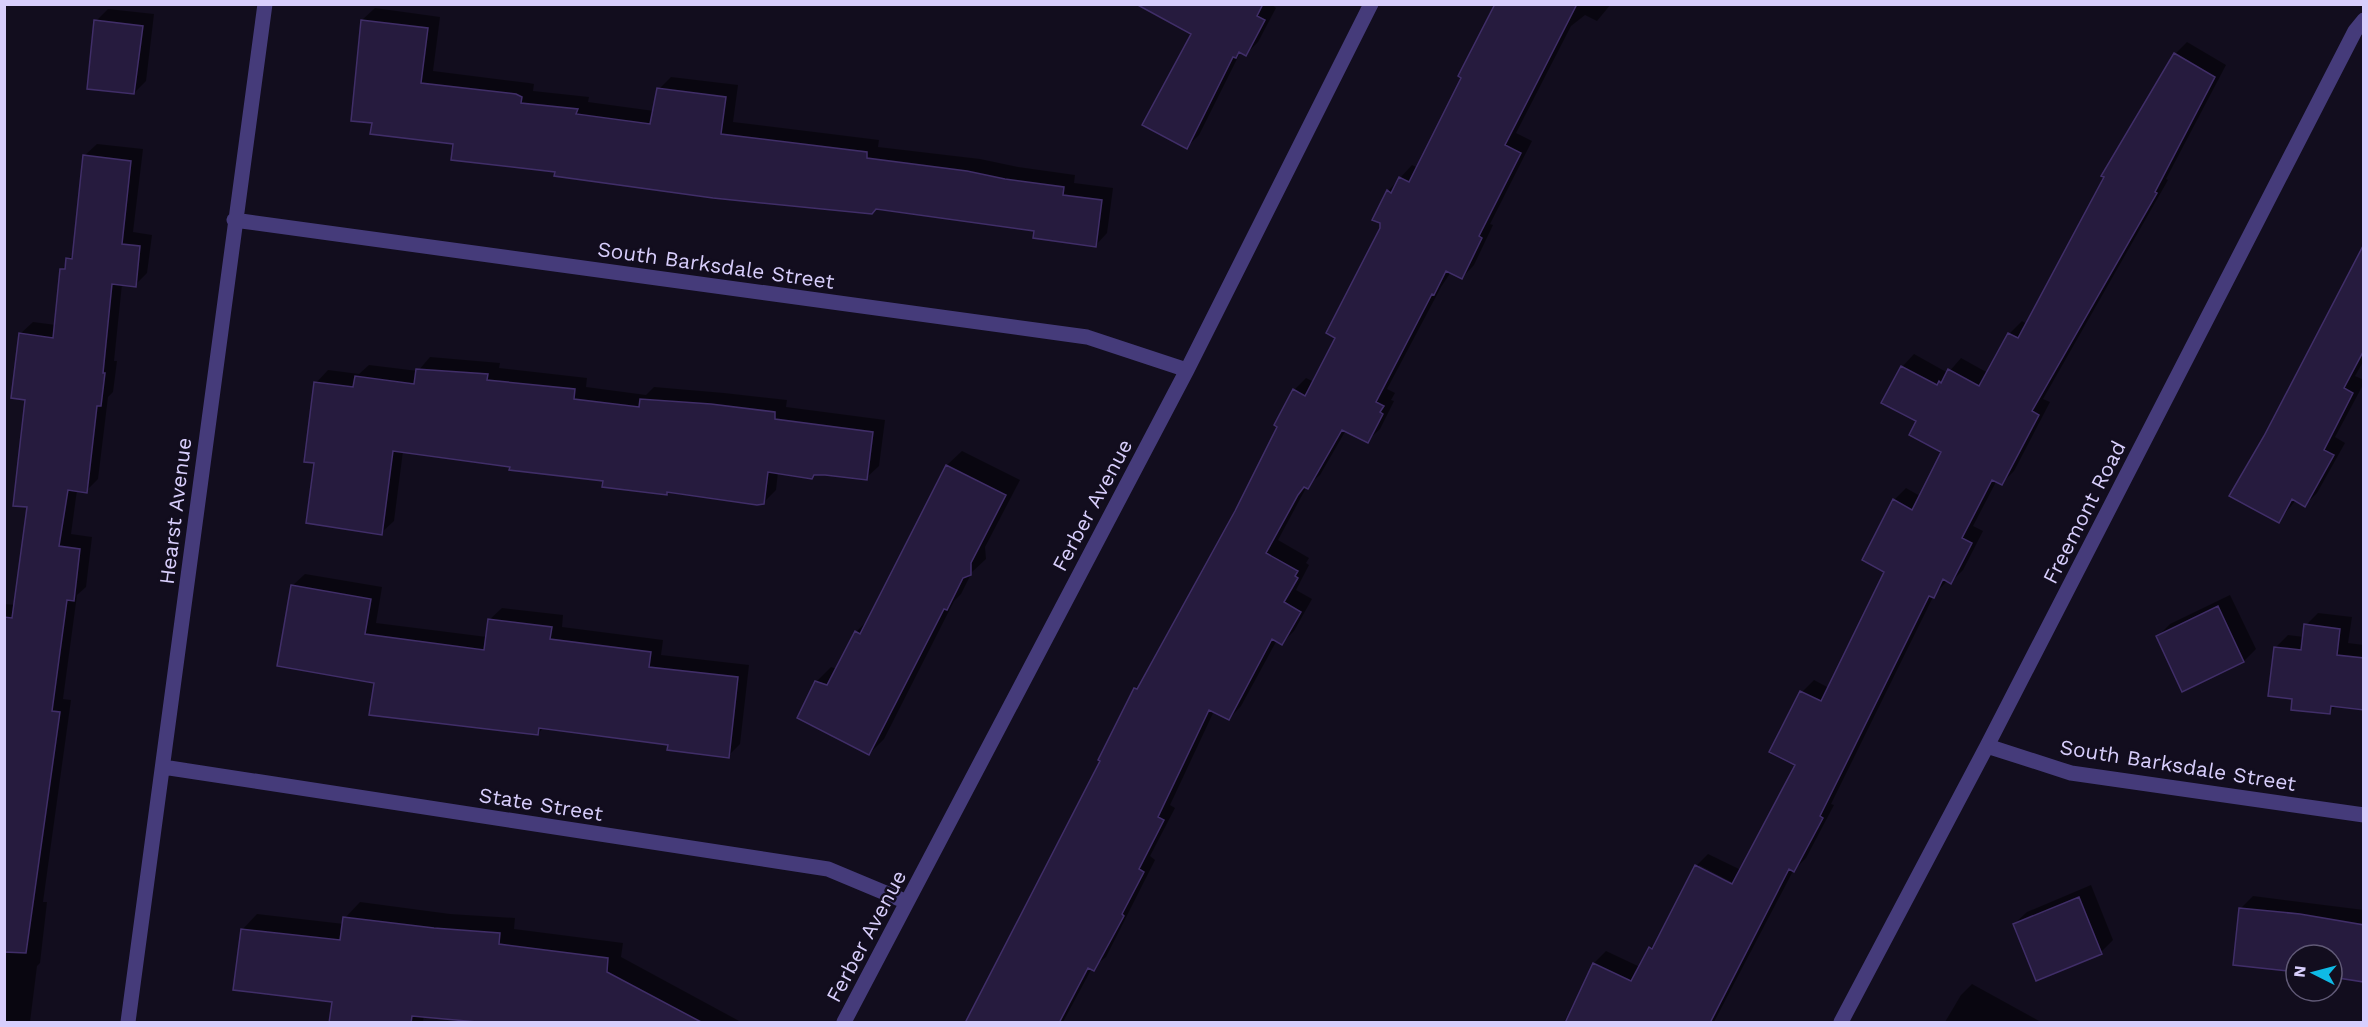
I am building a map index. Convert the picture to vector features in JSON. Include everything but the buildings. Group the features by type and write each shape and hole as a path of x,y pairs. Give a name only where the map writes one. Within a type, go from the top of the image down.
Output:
{"street":[{"name":"Hearst Avenue","path":"128,1023 234,220 265,4"},
{"name":"Ferber Avenue","path":"844,1023 1187,370 1371,4"},
{"name":"Freemont Road","path":"1841,1023 1988,746 2355,31 2364,20"},
{"name":"South Barksdale Street","path":"234,220 1087,337 1187,370"},
{"name":"South Barksdale Street","path":"1988,746 2071,773 2364,815"},
{"name":"State Street","path":"163,767 828,869 907,902"}]}
